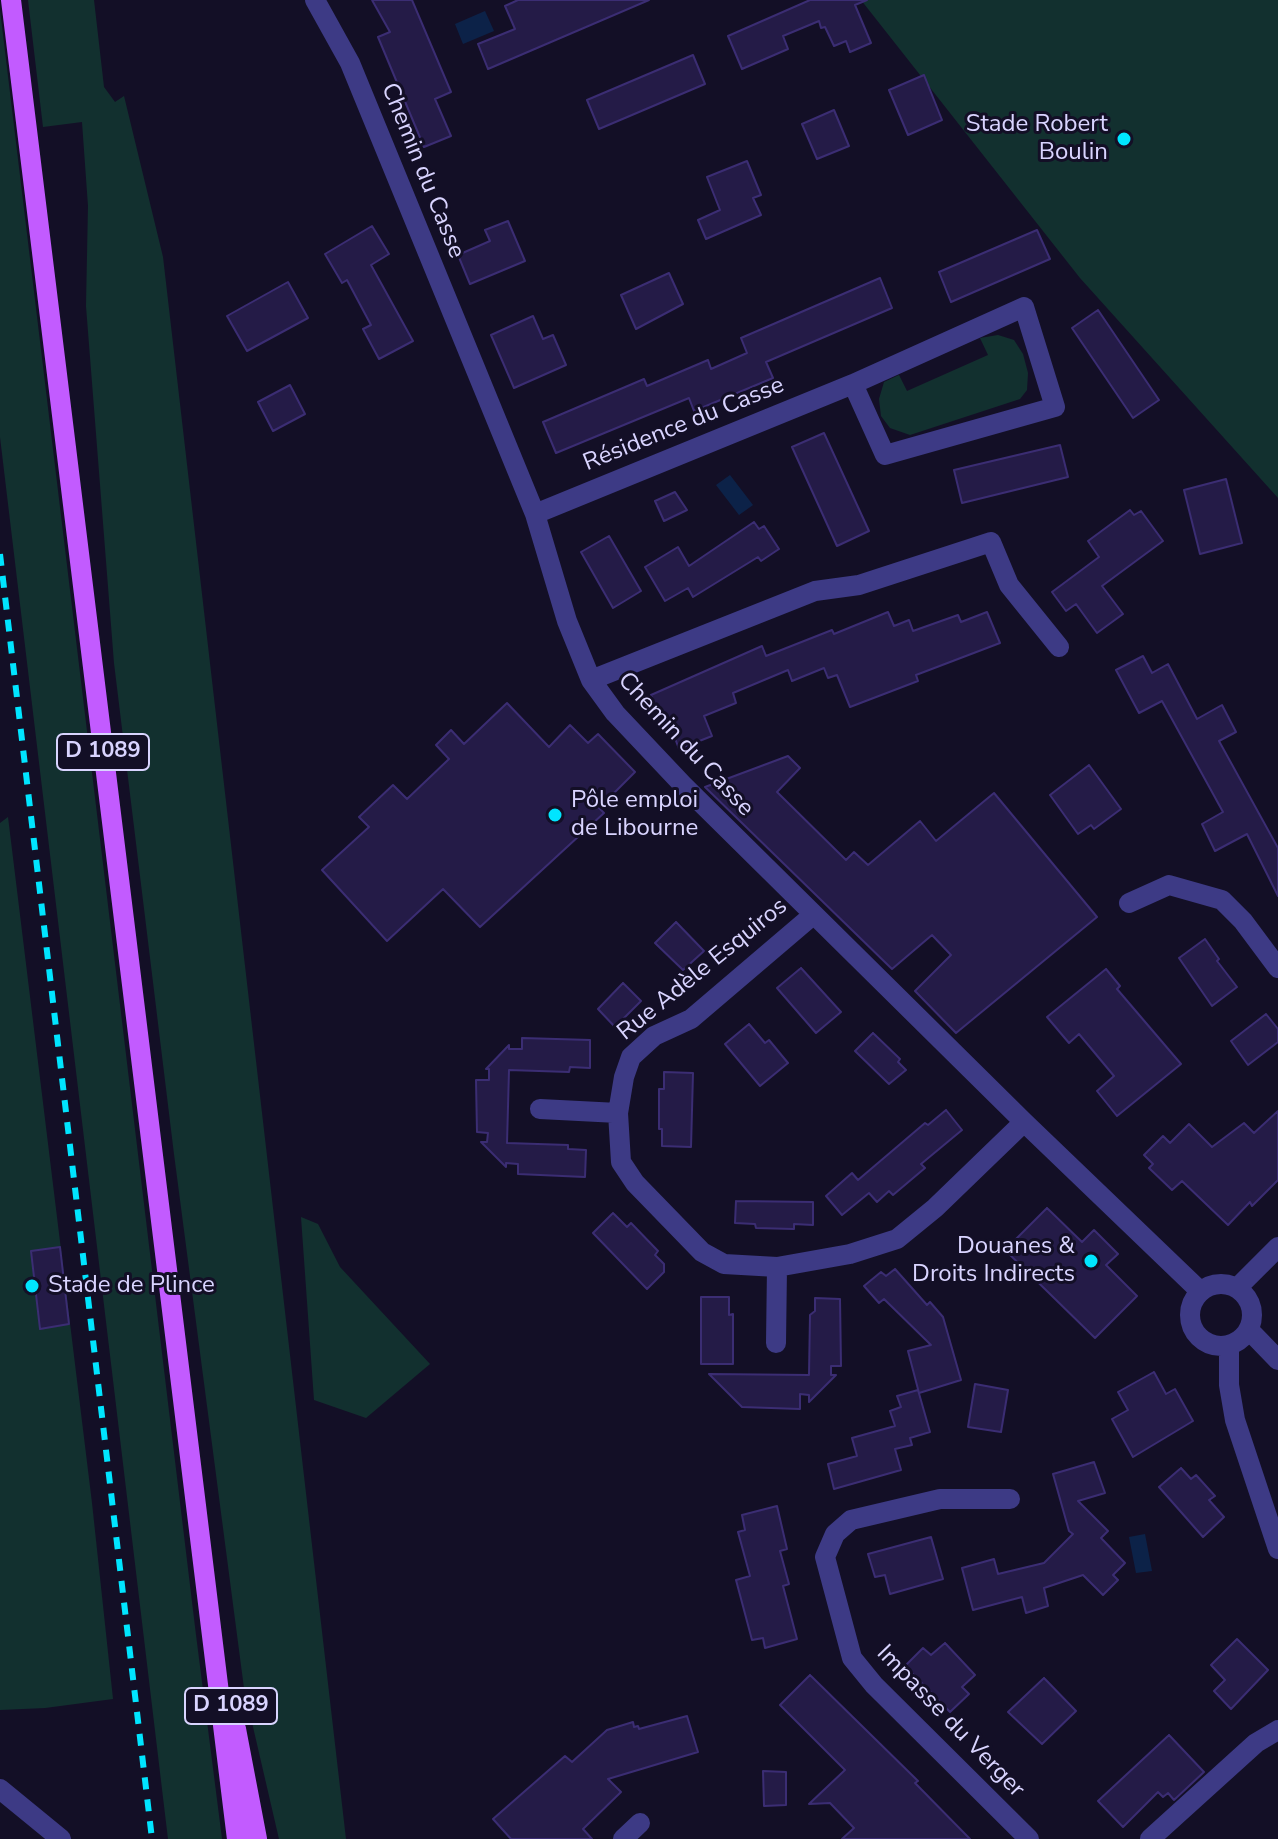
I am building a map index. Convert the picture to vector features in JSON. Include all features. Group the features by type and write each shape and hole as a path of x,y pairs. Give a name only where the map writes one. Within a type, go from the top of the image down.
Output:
{"main road":[{"name":"D 1089","path":"11,0 237,1839"},
{"name":"D 1089","path":"205,1572 257,1839"}],"street":[{"name":"Chemin du Casse","path":"315,0 350,63 535,514 567,621 591,680 634,734 813,915 1200,1291"},
{"name":"Résidence du Casse","path":"535,514 853,384 1024,307 1055,407 885,455 853,384"},
{"path":"591,680 815,591 859,585 991,542 1009,585 1059,647"},
{"path":"1129,903 1169,885 1222,900 1243,921 1278,968"},
{"name":"Rue Adèle Esquiros","path":"813,915 691,1019 654,1036 631,1057 624,1077 618,1113 621,1162 635,1183 702,1252 724,1264 777,1267 850,1254 897,1239 935,1208 1024,1122"},
{"path":"540,1109 618,1113"},
{"path":"1237,1288 1278,1247"},
{"path":"776,1343 777,1267"},
{"path":"1215,1284 1237,1288 1248,1299 1252,1309 1249,1330 1229,1346 1208,1345 1193,1330 1189,1310 1200,1291 1215,1284"},
{"path":"1249,1330 1278,1360"},
{"path":"1229,1346 1229,1385 1235,1420 1278,1549"},
{"name":"Impasse du Verger","path":"1010,1499 940,1499 851,1520 835,1534 825,1557 852,1658 874,1685 1029,1839"},
{"path":"1150,1839 1256,1743 1278,1730"},
{"path":"0,1789 61,1839"},
{"path":"623,1839 640,1823"}],"green space":[{"path":"28,0 94,0 104,87 115,102 124,96 163,257 346,1839 279,1839 244,1688 114,663 86,306 88,206 82,122 43,127"},
{"name":"Stade Robert Boulin","path":"861,0 1278,0 1278,498 1080,278"},
{"path":"0,10 222,1839 168,1839 0,437"},
{"path":"998,335 1014,340 1023,354 1028,373 1027,390 1020,399 910,435 890,428 881,416 879,399 884,382 899,375 907,391 988,355 980,338"},
{"name":"Stade de Plince","path":"8,817 113,1699 0,1710 0,823"},
{"path":"301,1217 318,1224 340,1267 430,1364 366,1418 314,1400"}],"water":[{"path":"485,11 494,31 463,44 455,24"},
{"path":"730,475 753,505 739,515 716,485"},
{"path":"1145,1534 1152,1571 1136,1573 1129,1537"}],"building":[{"path":"372,0 412,0 451,92 435,99 451,136 424,147 378,37 390,32"},
{"path":"518,0 649,0 488,69 478,44 515,29 505,6"},
{"path":"810,0 867,0 855,5 871,43 850,52 846,41 834,46 819,21 783,36 788,49 742,69 728,36"},
{"path":"693,55 705,84 599,129 587,100"},
{"path":"924,75 942,120 908,135 889,90"},
{"path":"834,110 849,146 817,159 802,124"},
{"path":"747,161 761,195 753,198 761,215 706,239 698,220 720,210 707,177"},
{"path":"508,221 525,261 470,284 458,255 490,241 485,230"},
{"path":"372,226 389,254 371,265 413,341 379,359 363,329 371,325 347,280 342,283 325,254"},
{"path":"1037,230 1050,259 951,302 939,272"},
{"path":"669,273 683,304 636,329 621,295"},
{"path":"880,278 892,308 766,362 773,378 694,411 689,398 556,453 543,422 644,379 647,386 708,360 711,369 747,353 741,338"},
{"path":"288,282 308,318 247,351 227,316"},
{"path":"1098,310 1159,400 1133,418 1072,328"},
{"path":"533,316 543,339 553,335 566,365 514,388 491,335"},
{"path":"290,385 305,414 273,431 258,402"},
{"path":"824,433 869,531 837,546 792,447"},
{"path":"1060,445 1068,477 962,503 954,470"},
{"path":"1226,479 1242,543 1200,554 1184,490"},
{"path":"675,492 687,510 664,521 655,501"},
{"path":"1130,510 1134,515 1141,511 1163,541 1102,586 1123,614 1097,633 1076,604 1066,611 1052,592 1099,557 1088,541"},
{"path":"754,522 759,529 764,526 779,549 761,561 758,557 693,597 688,588 665,601 645,567 678,547 689,566"},
{"path":"609,536 641,591 613,608 581,552"},
{"path":"888,612 894,626 909,620 913,631 958,615 961,622 987,612 1000,643 916,675 918,681 850,707 837,675 828,678 824,668 792,681 788,670 733,693 736,703 704,716 712,736 679,749 669,722 663,724 651,695 762,646 766,656"},
{"path":"1143,656 1152,673 1168,664 1197,719 1222,705 1236,732 1219,741 1278,848 1278,896 1247,834 1215,851 1202,824 1223,812 1162,701 1139,713 1116,670"},
{"path":"507,703 549,747 570,725 588,743 598,734 635,772 599,808 604,813 480,927 443,889 387,941 322,870 369,827 359,817 393,785 407,799 449,759 436,745 451,730 464,744"},
{"path":"788,756 800,768 777,792 846,860 854,852 868,865 920,821 936,841 994,793 1097,917 956,1033 915,991 951,955 932,935 892,969 705,787"},
{"path":"1089,765 1121,809 1094,829 1091,825 1078,834 1050,795"},
{"path":"676,922 704,951 683,970 655,943"},
{"path":"1205,939 1237,987 1212,1006 1179,958"},
{"path":"801,968 841,1012 816,1033 777,988"},
{"path":"1106,969 1120,986 1117,989 1181,1064 1117,1116 1097,1091 1114,1076 1079,1034 1069,1043 1047,1017"},
{"path":"623,983 641,1001 615,1027 598,1009"},
{"path":"1266,1014 1278,1029 1278,1042 1248,1065 1231,1041"},
{"path":"749,1024 765,1043 769,1040 788,1063 760,1086 725,1044"},
{"path":"873,1033 900,1059 898,1062 906,1070 889,1084 855,1051"},
{"path":"522,1038 590,1040 590,1068 570,1067 569,1072 509,1070 507,1143 568,1145 568,1149 586,1150 585,1177 518,1174 518,1164 506,1163 506,1167 481,1142 487,1142 488,1133 477,1132 476,1080 489,1080 489,1069 486,1069 509,1045 509,1049 522,1049"},
{"path":"664,1072 693,1073 691,1147 662,1146 659,1089 664,1089"},
{"path":"946,1110 962,1130 921,1164 925,1168 893,1195 889,1191 877,1202 869,1193 842,1215 826,1196 852,1173 858,1180 925,1123 928,1125"},
{"path":"1278,1111 1278,1180 1228,1225 1182,1181 1172,1190 1149,1168 1153,1164 1144,1155 1163,1136 1170,1143 1189,1124 1212,1147 1244,1123 1254,1133"},
{"path":"736,1201 813,1202 813,1225 794,1224 794,1229 756,1228 755,1224 735,1223"},
{"path":"1047,1208 1082,1242 1094,1230 1118,1254 1106,1265 1137,1296 1095,1338 1005,1250"},
{"path":"613,1213 627,1227 631,1223 658,1251 655,1255 664,1264 664,1272 647,1289 593,1233"},
{"path":"60,1247 69,1324 40,1329 31,1251"},
{"path":"895,1269 927,1305 930,1302 943,1317 961,1380 919,1393 908,1351 931,1345 884,1299 879,1303 864,1286 881,1272 886,1276"},
{"path":"701,1297 729,1297 729,1315 733,1314 733,1364 701,1364"},
{"path":"815,1298 840,1299 841,1366 831,1366 831,1375 836,1375 809,1402 809,1395 800,1394 800,1409 742,1407 709,1374 809,1375 810,1315 815,1311"},
{"path":"1154,1372 1166,1394 1175,1389 1193,1421 1133,1457 1112,1419 1128,1410 1118,1392"},
{"path":"975,1384 1008,1390 1001,1432 968,1427"},
{"path":"918,1390 930,1432 910,1438 912,1445 895,1449 901,1470 834,1489 828,1464 857,1456 852,1438 895,1426 890,1411 901,1407 897,1396"},
{"path":"1094,1462 1105,1493 1078,1501 1108,1531 1101,1538 1125,1563 1113,1575 1118,1580 1103,1595 1083,1575 1044,1588 1048,1606 1026,1613 1022,1597 973,1610 962,1568 994,1559 998,1574 1044,1563 1073,1534 1069,1531 1053,1474"},
{"path":"1181,1468 1191,1479 1196,1475 1215,1496 1209,1500 1224,1517 1203,1537 1159,1487"},
{"path":"777,1506 787,1549 780,1551 789,1584 783,1586 797,1639 765,1648 763,1638 752,1640 736,1580 750,1576 738,1532 745,1530 742,1515"},
{"path":"931,1537 943,1579 890,1594 885,1575 875,1577 868,1554"},
{"path":"1237,1639 1268,1670 1231,1709 1214,1691 1225,1680 1211,1665"},
{"path":"945,1643 975,1675 962,1687 969,1694 950,1712 905,1666 923,1648 931,1655"},
{"path":"810,1675 918,1781 915,1783 970,1839 842,1839 854,1828 830,1803 809,1804 845,1770 780,1705"},
{"path":"1044,1678 1076,1711 1042,1744 1008,1712"},
{"path":"687,1716 698,1752 608,1779 621,1792 583,1829 592,1839 511,1839 493,1819 565,1756 572,1762 607,1730 633,1722 634,1727 638,1726 639,1729"},
{"path":"1169,1735 1204,1772 1174,1800 1168,1793 1163,1797 1158,1792 1123,1827 1098,1801"},
{"path":"763,1771 786,1772 786,1805 764,1806"}],"railway":[{"path":"0,554 152,1839"}],"place":[{"name":"Stade Robert Boulin","path":"1124,139"},
{"name":"Pôle emploi de Libourne","path":"555,815"},
{"name":"Douanes & Droits Indirects","path":"1091,1261"},
{"name":"Stade de Plince","path":"32,1286"}]}
